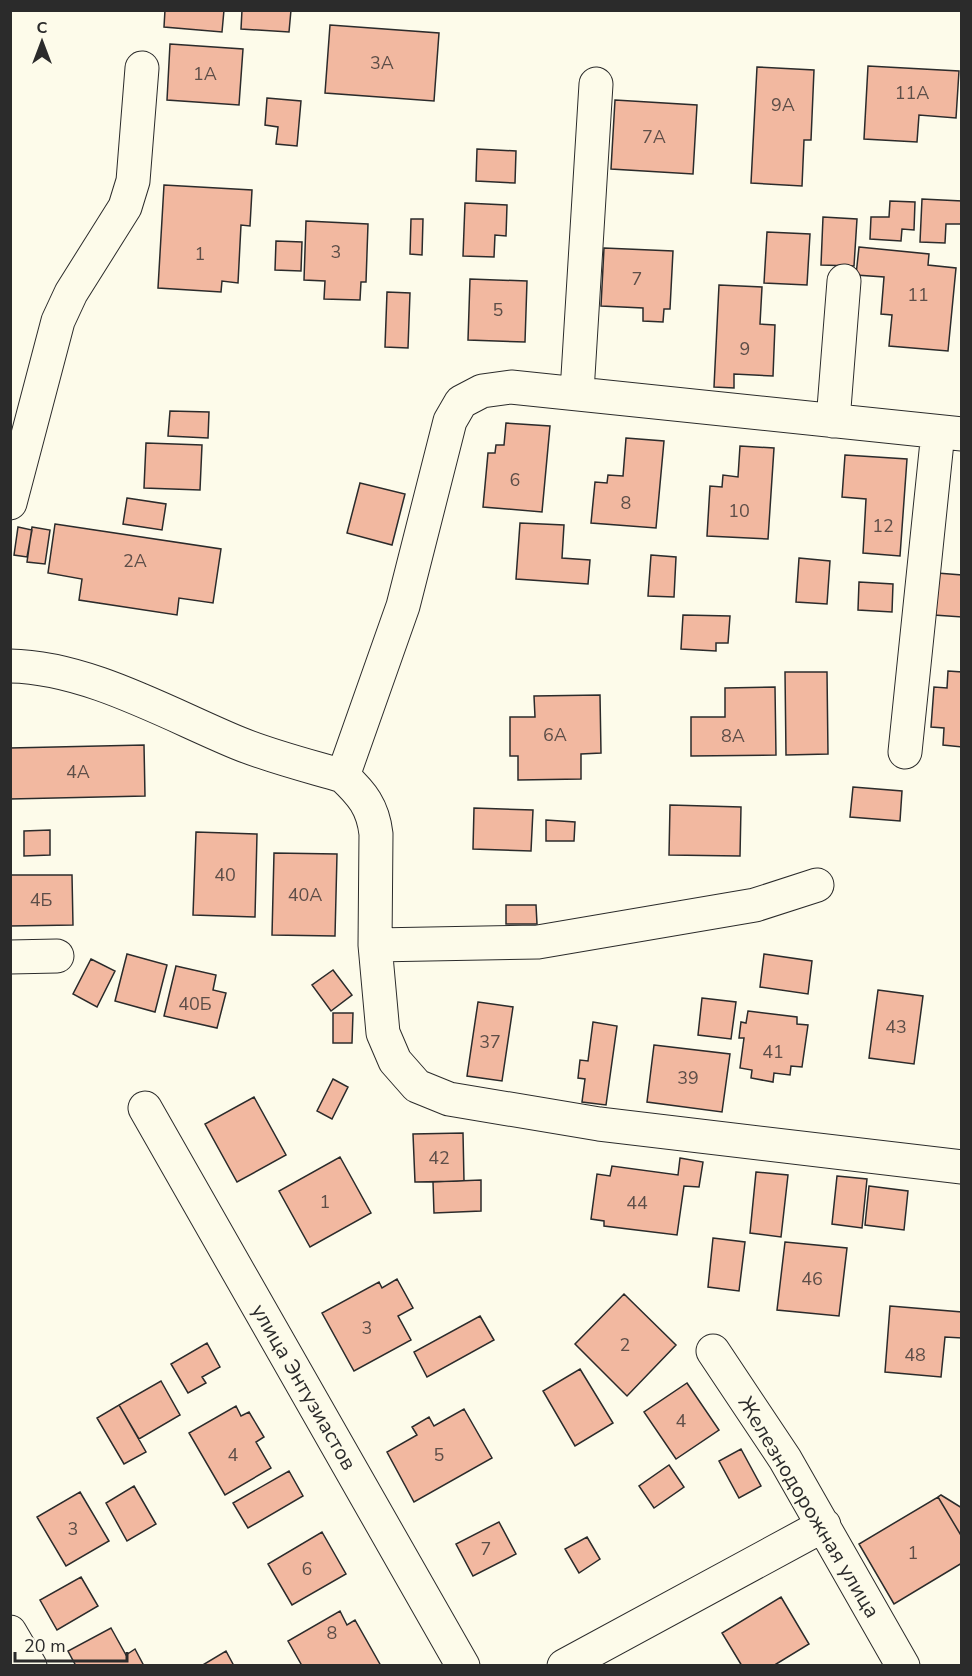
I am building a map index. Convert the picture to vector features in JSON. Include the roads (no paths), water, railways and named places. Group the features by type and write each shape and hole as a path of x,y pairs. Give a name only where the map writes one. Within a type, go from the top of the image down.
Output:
{"street":[{"path":"10,503 58,321 71,293 125,207 133,181 142,68"},
{"path":"577,392 596,84"},
{"path":"833,421 844,281"},
{"path":"343,776 403,606 450,421 461,402 482,391 511,387 577,392 950,433 905,752"},
{"path":"10,666 39,666 79,676 242,745 343,776 363,795 374,815 376,834 375,945 383,1033 395,1061 417,1086 449,1099 600,1124 962,1167"},
{"path":"375,945 538,942 755,905 817,885"},
{"path":"10,957 57,956"},
{"name":"улица Энтузиастов","path":"145,1108 463,1665"},
{"name":"Железнодорожная улица","path":"713,1351 785,1459 903,1665"},
{"path":"564,1665 824,1525"},
{"path":"10,1632 30,1665"}]}
